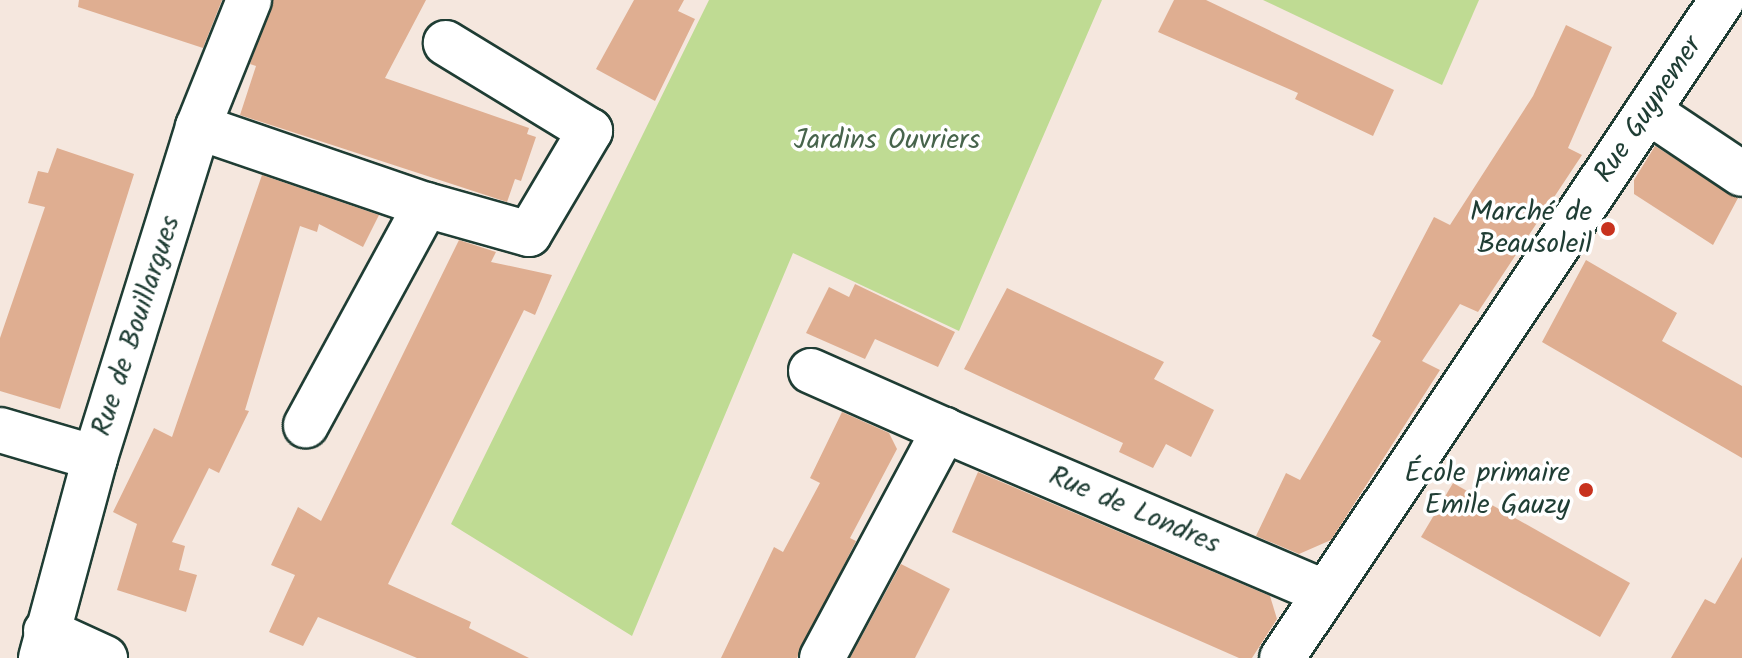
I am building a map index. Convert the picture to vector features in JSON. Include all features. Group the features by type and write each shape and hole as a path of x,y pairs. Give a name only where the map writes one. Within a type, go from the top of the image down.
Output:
{"street":[{"name":"Rue de Bouillargues","path":"43,644 95,458 198,127 249,0"},
{"name":"Rue Guynemer","path":"1282,658 1722,0"},
{"path":"198,127 426,205 529,234 590,131 446,43"},
{"path":"1648,111 1742,174"},
{"path":"306,425 426,205"},
{"name":"Rue de Londres","path":"811,371 1324,592"},
{"path":"0,430 95,458"},
{"path":"822,658 944,430"},
{"path":"43,644 105,658"}],"green space":[{"name":"Jardins Ouvriers","path":"709,0 1102,0 959,331 793,253 632,636 451,524"},
{"path":"1263,0 1479,0 1442,85"}],"building":[{"path":"79,0 222,0 203,48 78,7"},
{"path":"273,0 426,0 385,78 529,128 527,134 536,137 521,181 515,179 507,202 240,115 256,66 250,64"},
{"path":"634,0 684,0 678,11 695,19 655,101 596,69"},
{"path":"1174,0 1206,0 1394,90 1373,136 1295,99 1298,93 1158,32"},
{"path":"1566,25 1612,47 1568,148 1582,155 1478,312 1460,304 1422,361 1440,370 1331,540 1299,554 1256,536 1286,473 1300,480 1381,341 1372,336 1434,217 1450,225 1533,96"},
{"path":"1655,146 1738,198 1713,245 1634,194 1634,180"},
{"path":"57,148 134,174 60,409 0,391 0,338 45,207 28,203 38,171 48,173"},
{"path":"262,175 379,215 363,247 319,224 317,232 300,226 245,410 249,411 219,473 209,468 172,542 185,546 179,570 197,575 186,612 117,590 137,524 113,512 154,428 172,437"},
{"path":"459,240 496,252 491,262 552,275 535,315 524,310 388,584 471,622 469,628 529,658 417,658 318,617 303,646 269,632 295,575 271,565 298,507 321,521"},
{"path":"1586,260 1677,313 1662,341 1742,386 1742,458 1542,342"},
{"path":"855,284 955,332 938,367 875,339 865,359 806,333 829,287 849,297"},
{"path":"1007,288 1164,362 1154,379 1214,410 1191,457 1166,444 1153,468 1119,452 1123,443 964,369"},
{"path":"842,412 889,433 897,449 850,538 856,541 797,658 721,658 774,547 783,552 820,483 810,478"},
{"path":"978,472 1270,596 1277,619 1252,658 1239,658 952,532"},
{"path":"1453,483 1630,583 1600,637 1421,537"},
{"path":"1742,557 1742,658 1671,658 1705,599 1715,604"},
{"path":"901,564 950,589 915,658 850,658"}],"place":[{"name":"Marché de Beausoleil","path":"1608,229"},
{"name":"École primaire Emile Gauzy","path":"1586,490"}]}
